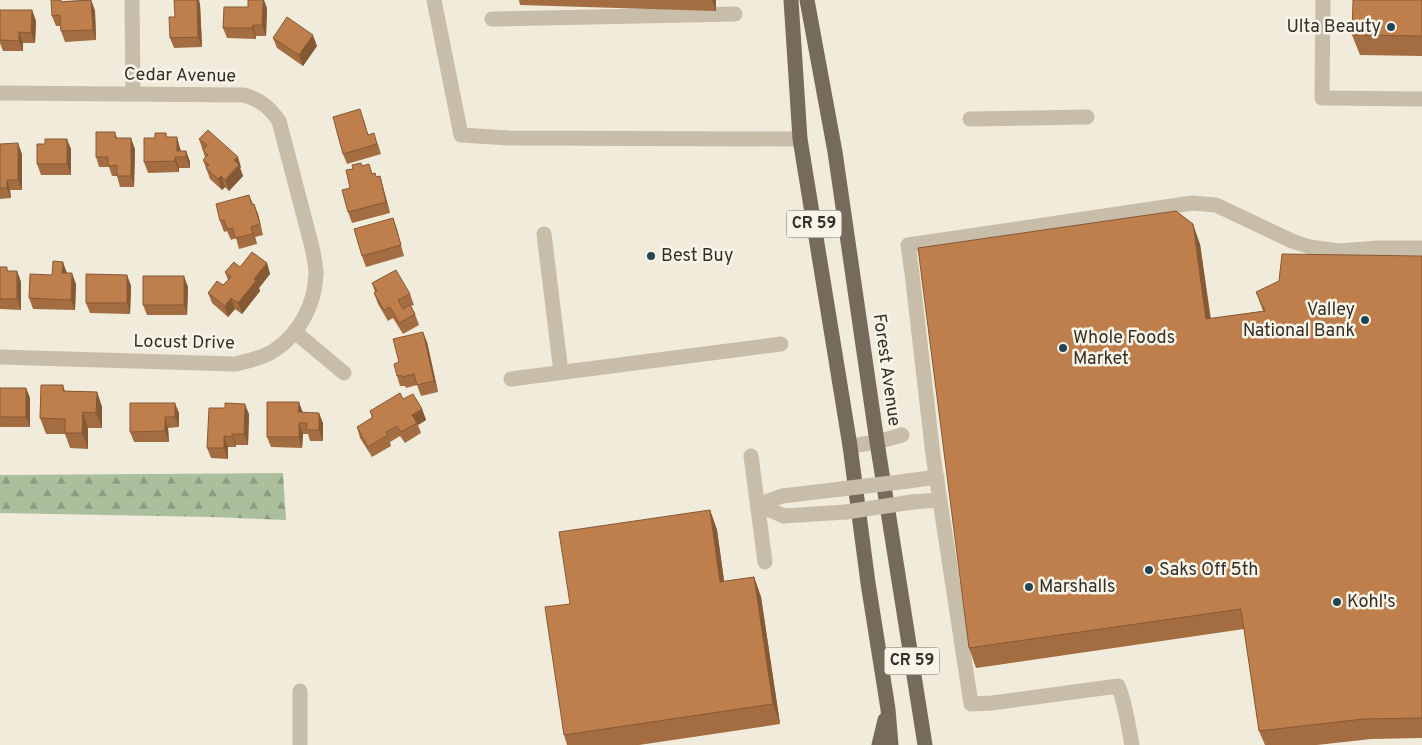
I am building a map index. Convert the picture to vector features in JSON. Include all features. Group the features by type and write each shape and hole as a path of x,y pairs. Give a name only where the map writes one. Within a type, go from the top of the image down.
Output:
{"main road":[{"name":"CR 59","path":"791,0 800,139 850,446 868,583 888,709 891,745"},
{"name":"Forest Avenue","path":"807,0 835,152 877,442 925,745"},
{"path":"878,745 888,709"}],"street":[{"path":"132,0 133,94"},
{"path":"434,0 461,135 509,138 800,139"},
{"path":"1323,0 1322,98 1422,99"},
{"path":"492,19 735,14"},
{"name":"Cedar Avenue","path":"0,94 244,95 259,100 271,108 279,121 313,251 316,273 313,295 306,314 295,332"},
{"path":"970,119 1087,117"},
{"path":"1132,745 1128,721 1118,686 992,703 971,704 940,500 908,245 1192,203 1216,205 1292,241 1310,247 1339,251 1378,248 1422,248"},
{"path":"544,234 561,372"},
{"path":"295,332 344,373"},
{"name":"Locust Drive","path":"0,358 235,364 255,360 275,350 295,332"},
{"path":"511,379 781,344"},
{"path":"850,446 877,442 902,435"},
{"path":"751,456 765,562"},
{"path":"758,505 782,496 937,477"},
{"path":"758,505 784,516 846,512 912,502 940,500"},
{"path":"300,691 300,745"}],"green space":[{"path":"283,473 286,520 0,513 0,475"}],"building":[{"path":"51,0 61,0 61,2 91,0 93,30 61,31 60,15 52,16"},
{"path":"174,0 197,0 198,37 170,38 169,17 175,17"},
{"path":"248,0 263,0 262,25 253,25 252,28 223,28 224,7 248,7"},
{"name":"Ulta Beauty","path":"1353,0 1422,0 1422,36 1352,35"},
{"path":"0,10 32,10 31,33 19,32 19,41 0,40"},
{"path":"287,17 313,35 299,55 273,38"},
{"path":"360,109 368,135 374,133 377,144 343,154 333,117"},
{"path":"208,130 238,157 234,160 239,165 225,180 221,176 218,179 206,168 209,165 203,160 208,155 203,150 207,145 199,139"},
{"path":"96,132 115,132 115,138 131,138 131,176 117,176 117,165 108,166 108,157 96,157"},
{"path":"155,133 166,133 166,137 177,137 177,151 186,151 186,157 175,157 175,161 144,162 144,138 155,138"},
{"path":"45,139 67,139 67,164 37,164 37,144 45,144"},
{"path":"18,143 18,180 7,180 7,188 0,188 0,144"},
{"path":"361,163 362,166 369,164 372,174 375,173 376,177 380,176 386,202 348,212 342,190 350,188 346,170 353,169 352,165"},
{"path":"249,195 260,224 251,227 253,234 235,238 233,228 227,229 224,220 220,221 216,204"},
{"path":"1176,211 1193,224 1206,319 1265,311 1256,292 1279,281 1282,254 1422,256 1422,718 1363,719 1259,731 1241,609 969,648 918,248"},
{"path":"393,218 401,245 362,256 354,229"},
{"path":"252,252 267,263 254,279 256,281 238,303 231,298 225,306 208,293 217,281 223,285 231,277 225,272 234,262 240,267"},
{"path":"53,261 63,262 62,273 72,273 71,300 29,298 30,274 52,275"},
{"path":"0,267 7,267 7,271 17,271 17,299 0,299"},
{"path":"396,270 410,294 398,300 403,309 410,305 415,314 399,323 390,307 384,310 374,293 377,291 372,283"},
{"path":"86,274 127,275 127,303 86,303"},
{"path":"143,276 184,276 184,305 143,305"},
{"path":"423,332 434,381 417,385 414,374 402,377 401,375 397,376 394,364 399,362 393,339"},
{"path":"41,385 63,385 63,391 97,392 96,413 83,412 82,433 65,433 65,419 40,418"},
{"path":"0,388 26,388 26,417 0,417"},
{"path":"400,393 403,399 413,394 422,409 412,415 417,423 401,432 397,426 386,432 388,435 368,447 357,427 373,417 370,411"},
{"path":"267,402 299,402 298,412 319,413 319,430 306,430 307,423 299,423 299,437 267,437"},
{"path":"130,403 175,403 175,417 165,417 165,431 130,432"},
{"path":"225,403 245,404 244,434 232,434 232,437 224,436 224,448 207,448 209,408 225,408"},
{"path":"710,510 720,582 754,577 773,704 564,735 545,607 570,604 559,532"}],"place":[{"name":"Ulta Beauty","path":"1391,27"},
{"name":"Best Buy","path":"651,256"},
{"name":"Valley National Bank","path":"1365,320"},
{"name":"Whole Foods Market","path":"1063,348"},
{"name":"Saks Off 5th","path":"1149,570"},
{"name":"Marshalls","path":"1029,587"},
{"name":"Kohl's","path":"1337,602"}]}
